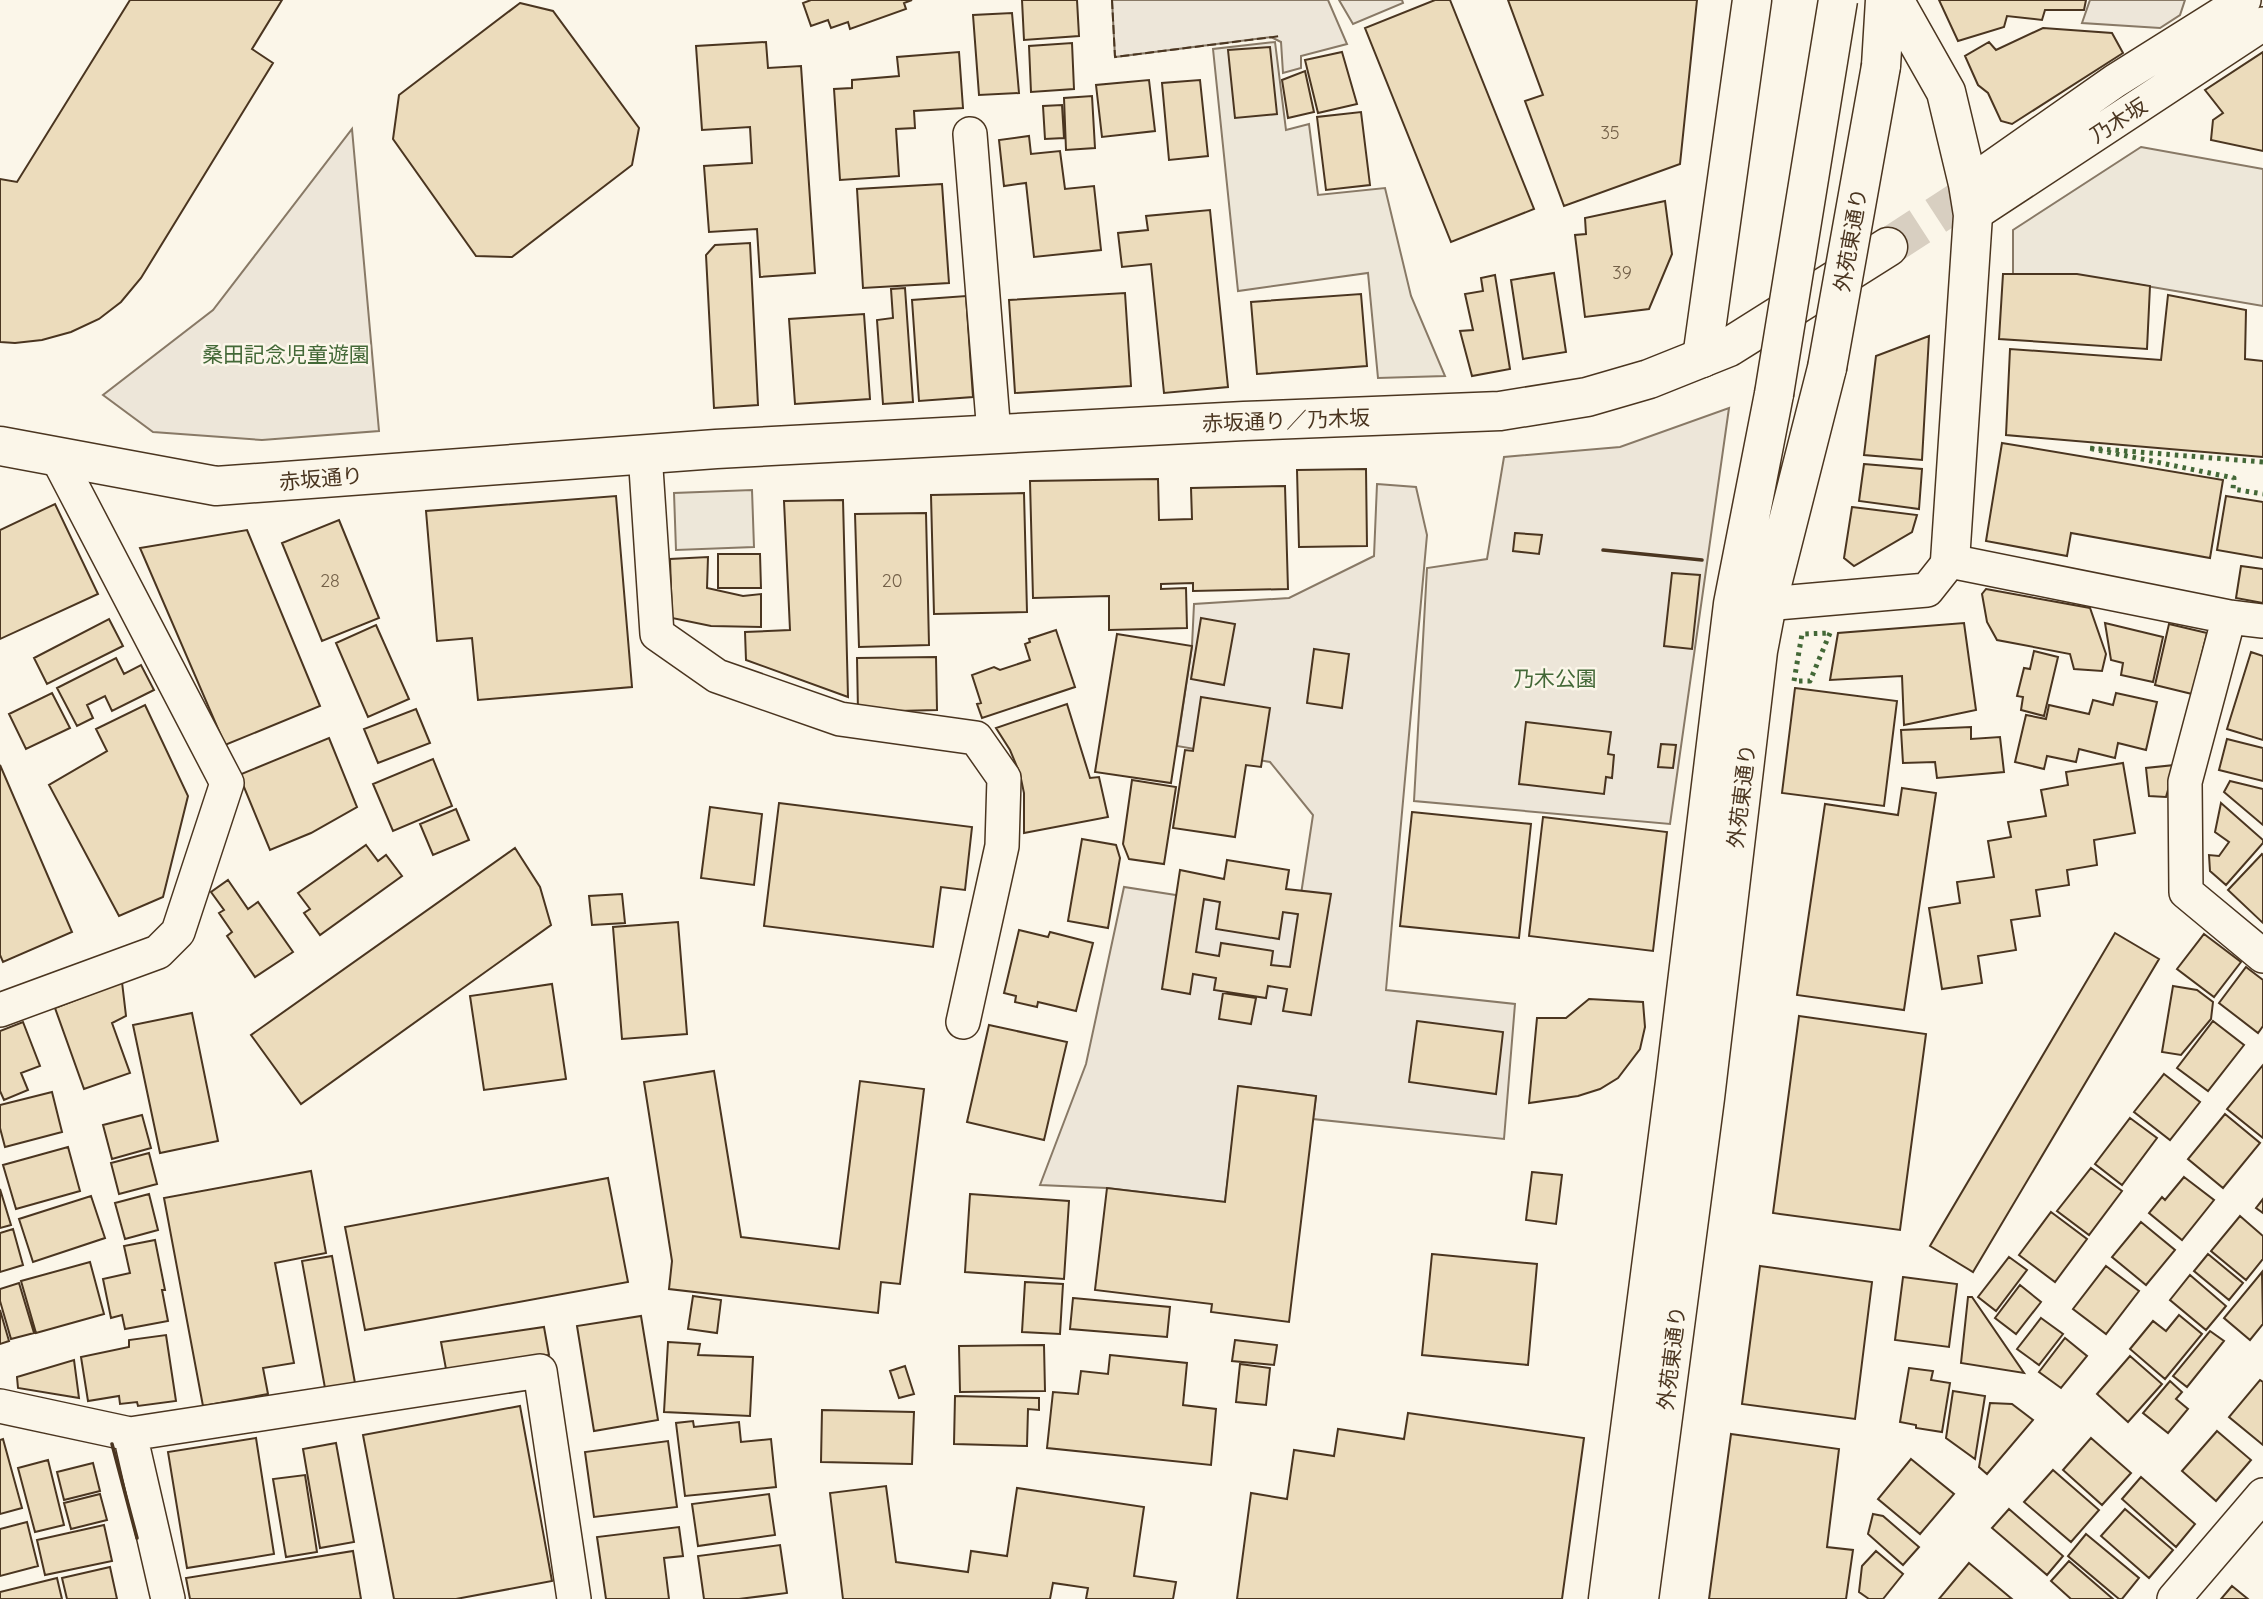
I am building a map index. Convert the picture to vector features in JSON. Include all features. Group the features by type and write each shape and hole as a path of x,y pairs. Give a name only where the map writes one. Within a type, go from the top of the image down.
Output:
{"main road":[{"path":"1702,358 1752,0"},
{"name":"外苑東通り","path":"1608,1599 1677,1070 1750,604 1774,394 1838,0"},
{"name":"外苑東通り","path":"1639,1599 1705,1098 1758,651 1750,604 1827,368 1881,66 1885,0"},
{"path":"1894,0 1946,92 1971,199 1950,561"},
{"name":"赤坂通り／乃木坂","path":"645,453 1500,411 1587,397 1649,379 1729,347 1888,247"},
{"name":"赤坂通り","path":"0,446 216,486 645,453"}],"street":[{"name":"乃木坂","path":"1971,199 2115,81 2244,0"},
{"name":"乃木坂","path":"1971,199 2263,24"},
{"path":"970,134 994,434"},
{"path":"645,453 657,634 717,676 840,719 976,738 1004,778 1002,846 963,1022"},
{"path":"0,1010 158,952 178,932 227,783 57,457"},
{"path":"1750,604 1927,590 1950,561 2228,617 2263,621"},
{"path":"2228,617 2185,782 2186,892 2263,956"},
{"path":"0,1406 130,1434 540,1370 574,1599"},
{"path":"130,1434 168,1599"},
{"path":"2174,1599 2263,1495"}],"green space":[{"path":"1112,0 1328,0 1347,44 1301,56 1301,68 1283,73 1281,42 1271,37 1115,57"},
{"path":"1339,0 1402,0 1403,3 1353,24"},
{"path":"2090,0 2185,0 2180,15 2160,28 2082,23"},
{"name":"桑田記念児童遊園","path":"352,129 379,431 262,440 153,432 103,395 213,310"},
{"name":"乃木公園","path":"1729,408 1670,824 1414,801 1427,568 1487,559 1504,457 1620,447"},
{"path":"1377,484 1416,487 1427,535 1386,990 1515,1004 1504,1139 1313,1119 1316,1096 1239,1086 1225,1202 1107,1188 1040,1185 1086,1064 1124,887 1298,914 1313,815 1270,762 1177,746 1192,646 1194,604 1289,598 1374,556"}],"shaded area":[{"path":"1275,42 1286,130 1309,124 1318,195 1385,188 1411,296 1445,376 1378,378 1368,273 1238,291 1213,49"},
{"path":"2141,147 2263,169 2263,306 2117,281 2013,276 2013,230"},
{"path":"752,490 754,547 676,550 674,493"}],"building":[{"path":"130,0 282,0 252,49 273,63 141,278 121,302 99,319 71,332 42,340 0,342 0,179 17,182"},
{"path":"811,0 912,0 904,3 906,9 850,29 848,22 831,28 828,20 811,26 803,3"},
{"path":"1022,0 1077,0 1079,36 1024,40"},
{"path":"1435,0 1450,0 1534,209 1451,242 1365,28"},
{"path":"1508,0 1697,0 1680,164 1564,206 1525,101 1543,95"},
{"path":"1939,0 2086,0 2084,10 2045,10 2042,20 2007,16 2004,27 1958,41"},
{"path":"520,3 553,11 639,128 632,165 512,257 476,256 393,139 399,95"},
{"path":"1012,13 1019,93 979,95 973,15"},
{"path":"2043,28 2112,33 2123,53 2012,124 2001,121 1988,93 1978,85 1965,56 1989,42 1996,50"},
{"path":"766,42 768,68 801,66 815,273 760,277 757,229 709,232 704,166 752,163 750,127 702,130 696,46"},
{"path":"1072,43 1074,89 1031,92 1029,46"},
{"path":"1270,47 1277,114 1235,118 1228,50"},
{"path":"959,52 963,108 914,111 915,128 896,129 899,176 840,180 834,89 852,88 852,80 899,76 897,57"},
{"path":"1342,52 1357,104 1318,113 1305,60"},
{"path":"2263,52 2263,151 2211,140 2213,120 2223,113 2205,90"},
{"path":"1305,71 1314,112 1288,118 1282,80"},
{"path":"1149,80 1155,131 1102,137 1096,85"},
{"path":"1200,80 1208,156 1169,160 1162,83"},
{"path":"1092,96 1095,148 1066,150 1064,98"},
{"path":"1062,105 1064,138 1045,139 1043,106"},
{"path":"1361,112 1370,185 1326,190 1317,117"},
{"path":"1029,136 1031,154 1060,151 1065,189 1094,186 1101,250 1034,257 1026,183 1004,186 999,140"},
{"path":"942,184 949,283 863,288 857,189"},
{"path":"1665,201 1672,254 1649,309 1585,317 1575,235 1586,234 1585,218"},
{"path":"1210,210 1228,387 1164,393 1151,264 1122,267 1118,233 1148,230 1146,216"},
{"path":"750,243 758,405 714,408 706,255 715,245"},
{"path":"1554,273 1566,352 1523,359 1511,280"},
{"path":"2003,274 2077,274 2150,286 2147,349 1999,339"},
{"path":"1495,275 1510,369 1472,376 1460,331 1473,330 1465,294 1483,291 1481,278"},
{"path":"905,288 913,402 883,404 877,320 893,318 891,289"},
{"path":"1125,293 1131,386 1015,393 1009,300"},
{"path":"1361,294 1367,366 1257,374 1251,302"},
{"path":"2168,295 2246,310 2245,359 2263,361 2263,457 2006,435 2010,349 2161,360"},
{"path":"966,296 973,397 919,401 912,300"},
{"path":"864,314 870,399 795,404 789,319"},
{"path":"1929,336 1922,460 1864,455 1876,356"},
{"path":"2002,443 2223,480 2210,558 2071,533 2067,556 1986,541"},
{"path":"1864,464 1922,469 1919,509 1859,501"},
{"path":"1366,469 1367,546 1299,547 1297,470"},
{"path":"1158,479 1159,520 1192,519 1191,488 1285,486 1288,589 1193,591 1193,583 1161,584 1161,589 1186,588 1187,628 1109,630 1109,596 1033,598 1030,481"},
{"path":"1024,493 1027,612 934,614 931,495"},
{"path":"616,496 632,687 478,700 472,638 437,641 426,511"},
{"path":"2226,496 2263,502 2263,558 2217,550"},
{"path":"843,500 848,697 746,660 745,632 790,630 784,501"},
{"path":"55,504 98,594 0,639 0,530"},
{"path":"1852,507 1917,515 1912,532 1854,566 1844,558"},
{"path":"926,513 929,645 859,647 855,514"},
{"path":"339,520 379,618 322,641 282,543"},
{"path":"247,530 320,706 225,745 140,548"},
{"path":"1515,533 1542,535 1539,554 1513,551"},
{"path":"718,554 760,554 761,588 718,588"},
{"path":"708,557 707,588 743,596 761,594 761,627 711,626 672,618 670,559"},
{"path":"2241,566 2263,569 2263,603 2236,598"},
{"path":"1672,573 1700,575 1692,649 1664,646"},
{"path":"1986,589 2090,608 2106,654 2102,671 2074,669 2070,654 1997,640 1987,622 1982,594"},
{"path":"1201,618 1235,624 1224,685 1191,679"},
{"path":"109,619 123,646 47,684 34,658"},
{"path":"1964,623 1976,710 1904,725 1902,676 1830,680 1838,633"},
{"path":"2105,623 2163,637 2153,682 2121,675 2123,663 2111,660"},
{"path":"2169,624 2207,633 2192,694 2155,685"},
{"path":"376,625 409,699 368,717 336,643"},
{"path":"1056,630 1075,687 982,718 977,704 981,703 972,675 994,667 1000,670 1030,660 1025,644 1030,642 1029,639"},
{"path":"1117,634 1192,646 1171,783 1095,772"},
{"path":"1314,649 1349,654 1342,708 1307,703"},
{"path":"2034,651 2058,657 2044,716 2021,710 2023,697 2017,696 2024,668 2030,669"},
{"path":"2251,652 2263,656 2263,740 2227,729"},
{"path":"936,657 937,710 858,712 857,658"},
{"path":"116,658 124,674 141,665 154,690 112,711 105,696 87,705 93,718 77,726 57,688"},
{"path":"1795,688 1897,701 1884,806 1782,793"},
{"path":"52,693 70,728 26,749 9,714"},
{"path":"2116,693 2157,702 2146,750 2118,743 2115,758 2079,749 2076,762 2047,756 2044,769 2015,762 2026,715 2046,719 2049,705 2089,714 2093,700 2113,705"},
{"path":"1201,697 1270,708 1261,767 1246,765 1235,837 1173,828 1185,750 1193,751"},
{"path":"1067,704 1090,778 1099,777 1108,817 1024,833 1024,793 1020,774 1010,750 996,728"},
{"path":"145,705 188,796 163,897 119,916 49,785 107,751 96,729"},
{"path":"416,709 430,743 378,763 364,729"},
{"path":"1526,722 1611,732 1608,754 1614,755 1612,778 1606,777 1604,794 1519,784"},
{"path":"1971,727 1971,739 2000,737 2004,772 1937,778 1935,762 1903,763 1901,730"},
{"path":"329,738 357,807 311,833 270,850 239,775"},
{"path":"2227,739 2263,748 2263,781 2219,770"},
{"path":"1661,744 1676,745 1673,768 1658,767"},
{"path":"433,759 452,806 393,831 373,784"},
{"path":"2123,763 2135,833 2094,840 2097,865 2067,870 2069,885 2036,890 2040,916 2011,920 2016,950 1978,956 1982,983 1942,989 1929,908 1960,903 1957,882 1994,877 1988,841 2011,837 2008,822 2046,816 2041,790 2068,785 2066,772"},
{"path":"0,765 72,932 3,962 0,955"},
{"path":"2175,765 2166,797 2149,796 2146,768"},
{"path":"1132,780 1176,787 1164,864 1129,859 1123,844"},
{"path":"2230,781 2263,789 2263,825 2224,792"},
{"path":"1902,788 1936,793 1904,1010 1797,995 1825,804 1898,815"},
{"path":"779,803 972,827 965,890 941,887 933,947 764,926"},
{"path":"2221,803 2263,840 2226,885 2210,871 2209,855 2219,856 2229,842 2215,832"},
{"path":"710,807 762,814 754,885 701,878"},
{"path":"456,809 469,840 433,855 420,824"},
{"path":"1412,812 1531,824 1519,938 1400,926"},
{"path":"1543,817 1667,832 1653,951 1529,936"},
{"path":"1082,839 1116,845 1120,858 1108,928 1068,921"},
{"path":"366,845 378,861 386,855 402,876 320,935 304,913 310,909 298,893"},
{"path":"515,848 540,887 551,925 301,1104 251,1035"},
{"path":"2263,855 2263,923 2228,890"},
{"path":"1227,860 1289,870 1286,889 1331,894 1311,1015 1283,1011 1287,989 1268,986 1266,998 1214,990 1216,978 1193,974 1190,994 1162,989 1180,870 1224,879","holes":["1204,899 1220,902 1216,929 1279,939 1283,912 1298,914 1290,967 1271,965 1273,951 1221,943 1219,956 1196,952"]},
{"path":"228,880 248,909 258,902 293,952 255,977 227,936 232,932 219,913 224,910 211,892"},
{"path":"622,894 625,923 592,925 589,896"},
{"path":"678,922 687,1034 622,1039 613,927"},
{"path":"1019,930 1048,937 1050,932 1093,943 1076,1011 1038,1002 1037,1007 1015,1002 1016,996 1004,993"},
{"path":"2115,933 2159,959 1973,1272 1930,1246"},
{"path":"2204,934 2241,962 2214,997 2177,969"},
{"path":"2246,967 2263,980 2263,1026 2258,1033 2219,1003"},
{"path":"122,982 126,1016 112,1023 130,1073 84,1089 55,1008"},
{"path":"552,984 566,1079 484,1090 470,996"},
{"path":"2173,986 2197,990 2213,1002 2211,1019 2181,1055 2162,1052"},
{"path":"1223,993 1256,998 1251,1024 1219,1019"},
{"path":"1589,999 1643,1002 1645,1027 1640,1049 1618,1078 1600,1089 1578,1096 1529,1103 1537,1018 1566,1018"},
{"path":"192,1013 218,1141 160,1153 133,1025"},
{"path":"1799,1016 1926,1034 1900,1230 1773,1213"},
{"path":"1417,1021 1503,1032 1496,1094 1409,1082"},
{"path":"2213,1021 2244,1045 2208,1091 2177,1068"},
{"path":"23,1022 40,1066 21,1073 28,1090 4,1100 0,1091 0,1031"},
{"path":"989,1025 1067,1042 1044,1140 967,1122"},
{"path":"2263,1065 2263,1138 2227,1109"},
{"path":"714,1071 741,1237 839,1249 860,1081 924,1089 900,1284 881,1282 878,1313 669,1289 672,1261 644,1082"},
{"path":"2164,1074 2200,1102 2170,1140 2134,1112"},
{"path":"1238,1086 1316,1096 1289,1322 1211,1312 1212,1304 1095,1290 1107,1188 1225,1202"},
{"path":"52,1092 62,1132 5,1147 0,1128 0,1105"},
{"path":"2225,1114 2260,1143 2223,1188 2188,1159"},
{"path":"142,1115 151,1148 112,1159 103,1125"},
{"path":"2130,1118 2157,1138 2122,1185 2095,1164"},
{"path":"68,1147 80,1191 16,1209 3,1165"},
{"path":"149,1153 157,1184 119,1194 111,1163"},
{"path":"2091,1168 2122,1191 2089,1235 2057,1211"},
{"path":"311,1171 326,1253 275,1263 294,1363 263,1368 268,1394 203,1406 164,1198"},
{"path":"1532,1172 1562,1175 1556,1224 1526,1220"},
{"path":"2184,1177 2214,1200 2182,1240 2149,1213 2162,1197 2165,1200"},
{"path":"608,1178 628,1282 365,1330 345,1227"},
{"path":"0,1189 11,1225 0,1228"},
{"path":"149,1194 158,1230 125,1239 115,1203"},
{"path":"970,1194 1069,1201 1064,1279 965,1272"},
{"path":"91,1196 105,1238 33,1262 19,1219"},
{"path":"2263,1199 2263,1213 2256,1208"},
{"path":"2051,1212 2087,1239 2055,1282 2019,1255"},
{"path":"2240,1216 2263,1236 2263,1259 2246,1280 2211,1251"},
{"path":"2141,1222 2175,1250 2146,1285 2112,1257"},
{"path":"13,1229 23,1265 0,1272 0,1233"},
{"path":"155,1240 168,1321 125,1329 122,1315 111,1318 103,1279 130,1273 124,1246"},
{"path":"1432,1254 1537,1264 1528,1365 1422,1355"},
{"path":"2208,1254 2243,1283 2229,1300 2194,1271"},
{"path":"332,1256 355,1383 325,1388 302,1261"},
{"path":"2009,1257 2027,1270 1996,1311 1978,1297"},
{"path":"90,1262 104,1314 36,1333 21,1281"},
{"path":"1760,1266 1872,1282 1855,1419 1742,1404"},
{"path":"2106,1266 2139,1291 2106,1334 2073,1309"},
{"path":"2262,1272 2263,1324 2250,1340 2224,1318"},
{"path":"2190,1275 2226,1306 2206,1330 2170,1300"},
{"path":"1903,1277 1957,1284 1949,1347 1895,1340"},
{"path":"1025,1282 1063,1284 1060,1334 1022,1332"},
{"path":"19,1283 34,1333 11,1339 0,1301 0,1289"},
{"path":"2020,1285 2041,1302 2016,1334 1995,1318"},
{"path":"693,1296 721,1300 717,1333 688,1329"},
{"path":"1968,1297 1972,1297 2024,1373 1961,1363"},
{"path":"1073,1298 1170,1307 1167,1337 1070,1329"},
{"path":"0,1310 9,1341 0,1344"},
{"path":"2179,1315 2202,1334 2165,1379 2130,1349 2153,1321 2166,1331"},
{"path":"641,1316 658,1420 594,1431 577,1326"},
{"path":"2041,1318 2063,1334 2039,1365 2017,1349"},
{"path":"544,1327 549,1355 446,1369 441,1342"},
{"path":"2210,1331 2224,1341 2187,1387 2173,1376"},
{"path":"166,1335 176,1401 138,1406 137,1402 120,1404 119,1396 88,1401 81,1357 129,1347 129,1340"},
{"path":"2065,1338 2087,1356 2061,1388 2039,1372"},
{"path":"1235,1340 1277,1345 1274,1365 1232,1361"},
{"path":"668,1342 700,1344 698,1355 753,1357 750,1416 664,1412"},
{"path":"1044,1345 1045,1391 960,1392 959,1346"},
{"path":"1110,1355 1187,1363 1183,1405 1216,1409 1211,1465 1047,1448 1053,1392 1078,1394 1081,1371 1108,1374"},
{"path":"2130,1356 2162,1384 2128,1422 2097,1394"},
{"path":"74,1360 79,1398 18,1388 17,1377"},
{"path":"1240,1364 1270,1368 1266,1405 1236,1402"},
{"path":"905,1366 914,1394 899,1398 890,1371"},
{"path":"1909,1368 1933,1371 1931,1380 1950,1383 1942,1432 1916,1428 1916,1425 1900,1422"},
{"path":"2260,1380 2263,1382 2263,1445 2229,1417"},
{"path":"2170,1381 2182,1392 2176,1399 2188,1409 2168,1433 2143,1413"},
{"path":"1953,1391 1985,1396 1975,1459 1946,1438"},
{"path":"955,1396 1039,1398 1039,1410 1028,1409 1027,1446 954,1444"},
{"path":"1990,1403 2012,1404 2033,1420 1987,1474 1979,1467"},
{"path":"520,1406 552,1581 456,1599 394,1599 363,1435"},
{"path":"822,1410 914,1412 912,1464 821,1462"},
{"path":"1408,1413 1584,1438 1562,1599 1237,1599 1251,1493 1287,1499 1294,1450 1334,1456 1338,1429 1404,1439"},
{"path":"693,1421 694,1427 739,1422 741,1442 771,1439 776,1487 685,1496 676,1423"},
{"path":"2217,1431 2251,1460 2216,1501 2182,1471"},
{"path":"1731,1434 1839,1449 1827,1547 1853,1550 1846,1599 1709,1599"},
{"path":"256,1438 274,1554 187,1568 168,1452"},
{"path":"2091,1438 2131,1473 2102,1505 2063,1470"},
{"path":"3,1439 22,1508 0,1514 0,1440"},
{"path":"668,1441 677,1507 594,1517 585,1452"},
{"path":"336,1443 354,1542 320,1548 303,1449"},
{"path":"1911,1459 1954,1494 1920,1534 1878,1499"},
{"path":"48,1460 64,1525 35,1532 18,1468"},
{"path":"93,1463 100,1491 64,1500 57,1472"},
{"path":"2053,1470 2099,1510 2071,1542 2024,1502"},
{"path":"305,1475 317,1552 286,1557 273,1479"},
{"path":"2141,1477 2195,1524 2176,1547 2122,1499"},
{"path":"886,1486 896,1562 968,1572 971,1551 1007,1556 1017,1488 1144,1507 1134,1576 1176,1582 1173,1599 1086,1599 1088,1588 1053,1583 1050,1599 843,1599 830,1493"},
{"path":"100,1494 107,1520 71,1529 64,1503"},
{"path":"769,1494 775,1535 698,1546 692,1504"},
{"path":"2009,1509 2063,1556 2047,1575 1992,1528"},
{"path":"2125,1509 2173,1550 2149,1578 2101,1536"},
{"path":"1873,1514 1883,1516 1919,1547 1903,1565 1868,1534"},
{"path":"27,1522 38,1566 0,1576 0,1529"},
{"path":"104,1525 112,1561 45,1575 37,1540"},
{"path":"679,1527 683,1556 664,1558 669,1599 606,1599 597,1537"},
{"path":"2086,1534 2139,1578 2122,1599 2068,1556"},
{"path":"780,1545 787,1593 739,1599 704,1599 698,1556"},
{"path":"353,1551 361,1599 190,1599 186,1578"},
{"path":"1876,1551 1903,1574 1883,1599 1869,1599 1859,1592 1862,1566"},
{"path":"2069,1561 2113,1599 2071,1599 2051,1581"},
{"path":"1969,1563 2012,1599 1939,1599"},
{"path":"110,1567 117,1599 67,1599 62,1578"},
{"path":"57,1578 62,1599 0,1599 0,1592"},
{"path":"2232,1586 2248,1599 2221,1599"}],"tunnel":[{"path":"1888,247 1994,178"}],"hedge":[{"path":"2263,462 2088,448 2234,478 2233,489 2263,494"},
{"path":"1830,633 1810,681 1794,681 1802,634 1830,633"}],"fence":[{"path":"1112,0 1115,57 1281,36"}],"wall":[{"path":"1603,550 1702,560"},
{"path":"112,1444 137,1538"}]}
